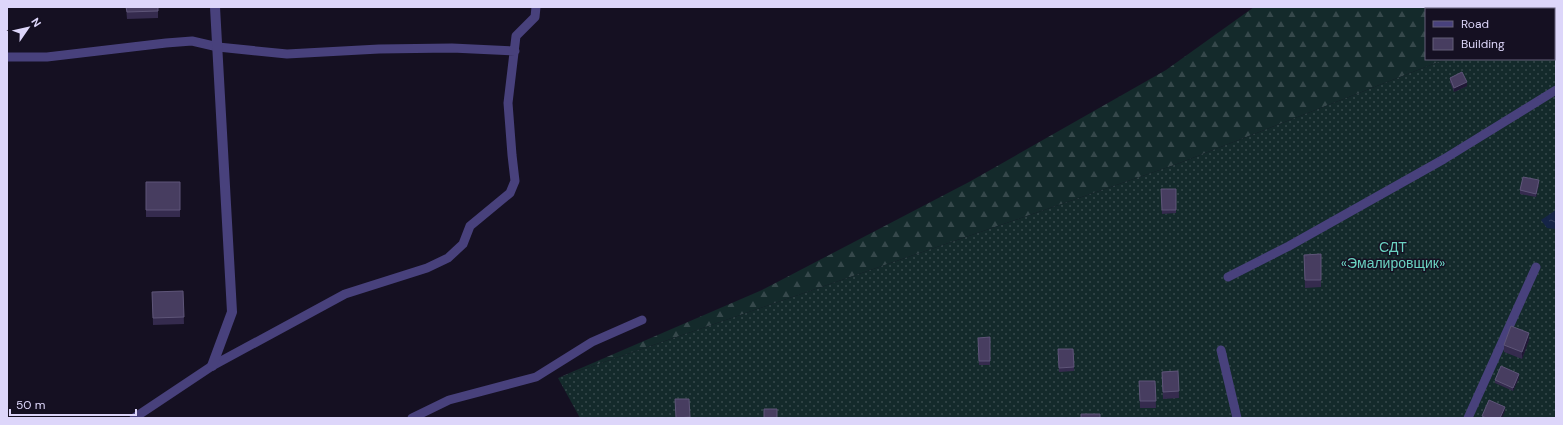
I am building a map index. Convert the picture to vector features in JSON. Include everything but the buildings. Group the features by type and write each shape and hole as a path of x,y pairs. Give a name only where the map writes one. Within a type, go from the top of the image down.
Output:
{"street":[{"path":"212,366 232,312 215,7"}],"lane":[{"path":"134,418 212,366 345,294 427,268 448,258 463,244 470,226 510,193 515,181 508,103 516,36 535,17 536,7"},
{"path":"7,58 47,57 192,41 218,47 287,54 378,49 452,48 515,51"},
{"path":"1228,277 1296,242 1444,159 1556,90"},
{"path":"1468,418 1536,267"},
{"path":"412,418 449,400 536,376 592,342 642,320"},
{"path":"1221,350 1237,418"}],"green space":[{"path":"1254,7 1525,7 1425,8 1425,60 1443,60 1177,164 558,378 762,290 969,182 1166,70"},
{"name":"СДТ «Эмалировщик»","path":"1556,7 1556,418 580,418 558,378 1177,164 1443,60 1555,60 1555,8 1524,8"}],"water":[{"path":"1556,210 1556,229 1547,228 1541,220"}]}
